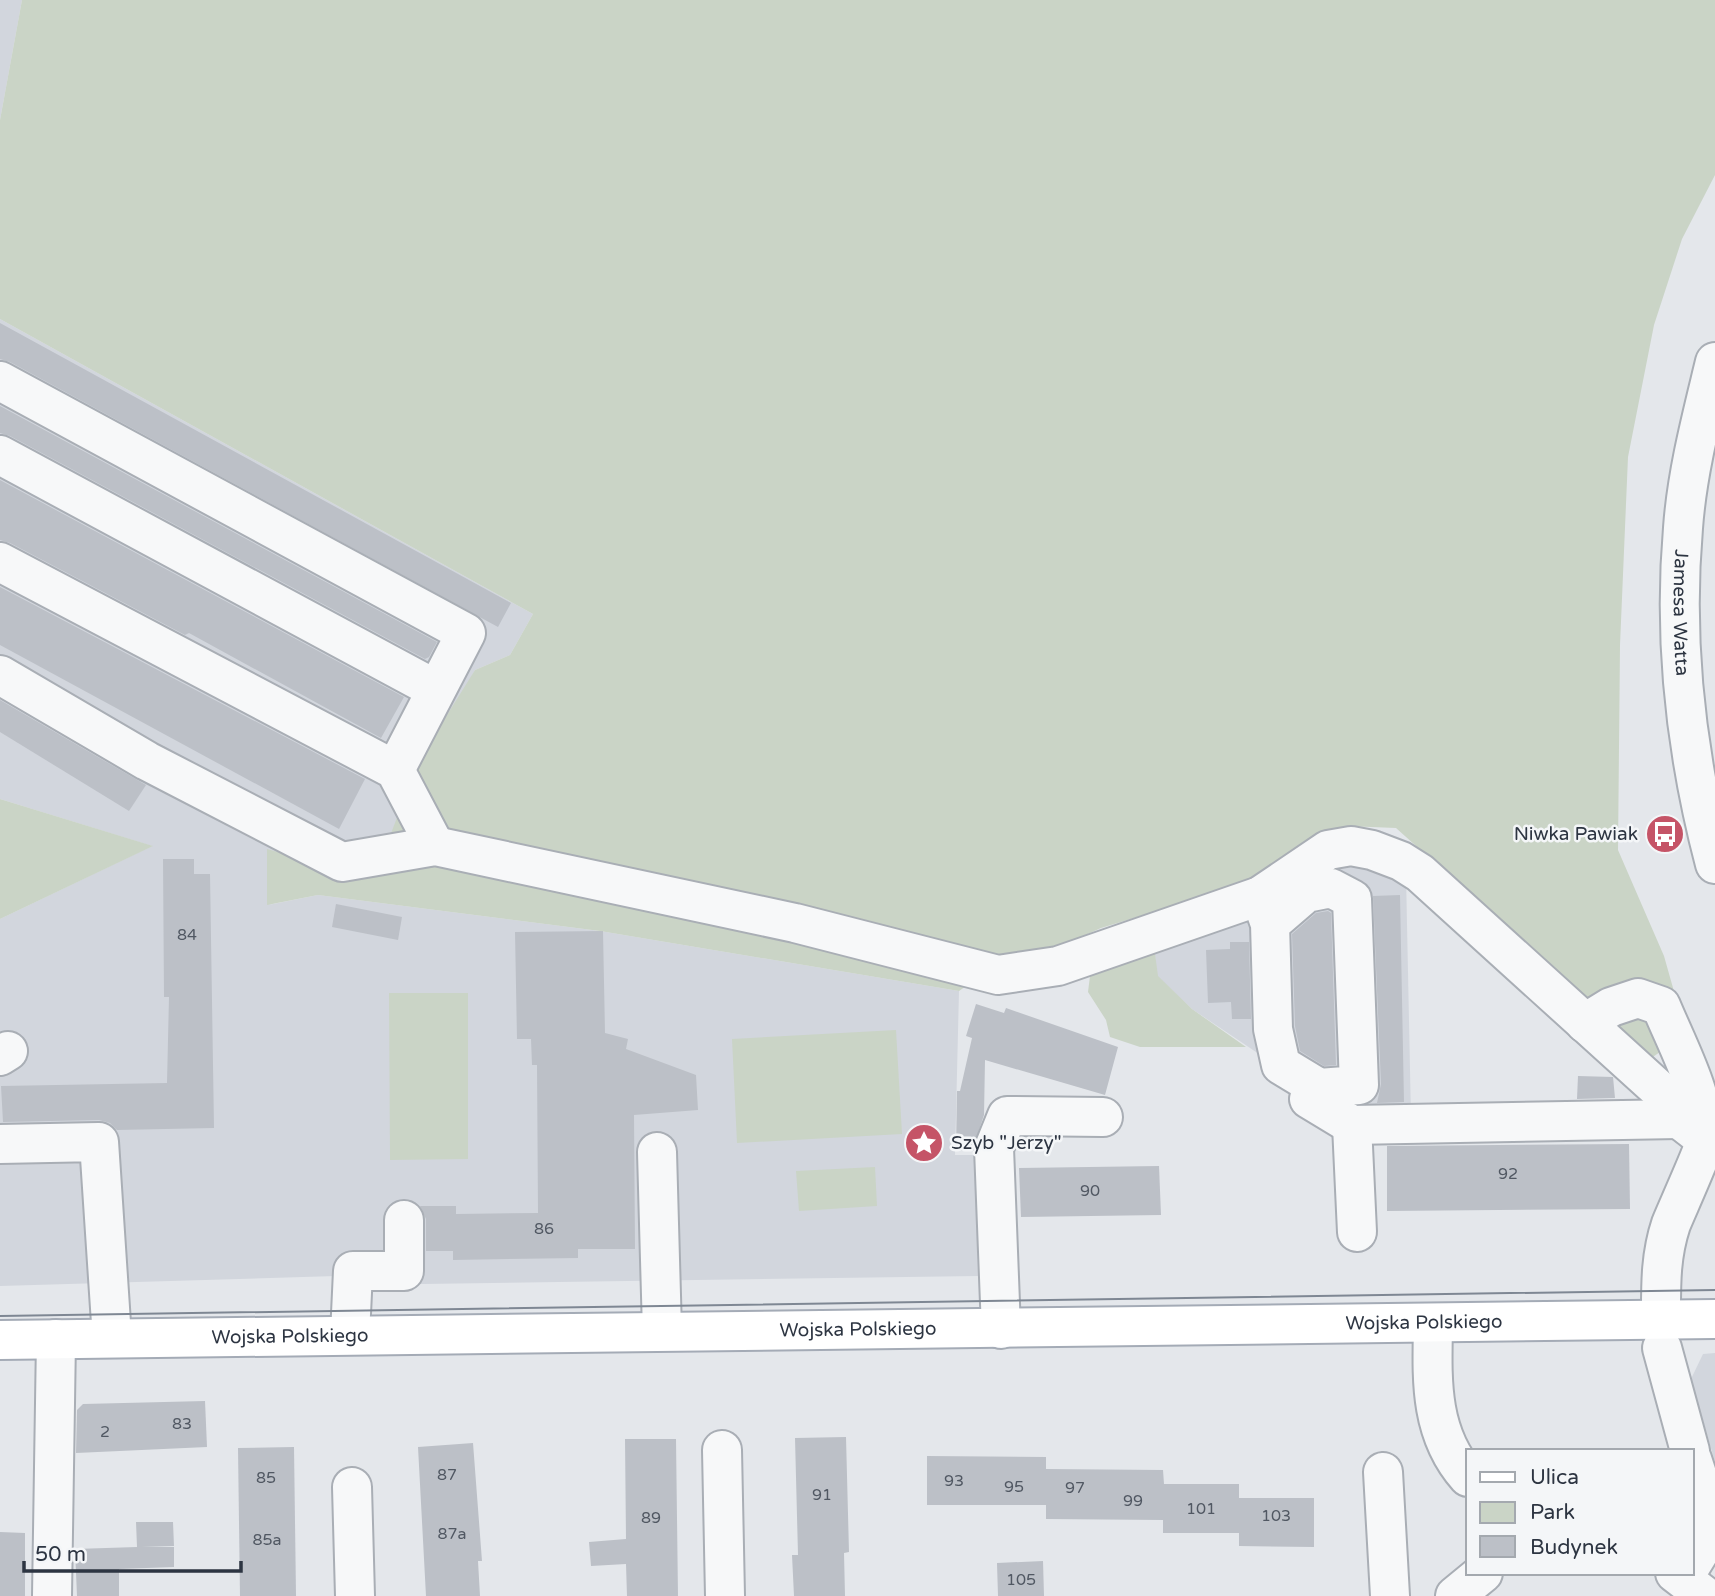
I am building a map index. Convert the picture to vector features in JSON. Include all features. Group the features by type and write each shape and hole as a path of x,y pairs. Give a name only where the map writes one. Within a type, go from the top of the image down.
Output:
{"main road":[{"name":"Wojska Polskiego","path":"0,1340 1433,1325 1662,1334 1715,1319"}],"street":[{"name":"Jamesa Watta","path":"1715,362 1696,442 1683,527 1680,600 1681,674 1689,754 1715,864"},
{"path":"0,381 466,633 395,770"},
{"path":"0,455 435,689"},
{"path":"0,562 395,770 435,846"},
{"path":"0,675 146,761 342,862 435,846 795,922 998,975 1058,966 1265,910 1306,893 1331,888 1352,899 1359,1085 1319,1088 1281,1065 1273,1029 1265,910"},
{"path":"1265,910 1328,850 1351,846 1391,857 1420,873 1676,1105 1700,1136"},
{"path":"1585,1023 1611,1007 1638,998 1661,1006 1700,1111 1700,1136 1660,1269 1662,1334 1690,1449"},
{"path":"1309,1099 1352,1125 1700,1136"},
{"path":"1000,1329 994,1148 1007,1116 1103,1117"},
{"path":"1352,1125 1357,1232"},
{"path":"0,1143 99,1142 112,1338"},
{"path":"657,1152 662,1331"},
{"path":"351,1335 353,1271 404,1271 404,1220"},
{"path":"1433,1325 1435,1412 1447,1444 1466,1473"},
{"path":"52,1596 56,1339"},
{"path":"722,1450 725,1596"},
{"path":"1694,1465 1714,1527 1694,1565"},
{"path":"1383,1472 1390,1596"},
{"path":"352,1486 355,1596"},
{"path":"1456,1596 1481,1575"}],"shaded area":[{"path":"0,0 22,0 0,120"},
{"path":"0,319 533,614 510,655 475,670 377,871 268,905 318,895 600,931 959,991 955,1155 975,1155 978,1276 352,1285 336,1276 0,1286 0,919 152,846 0,799"},
{"path":"1327,860 1406,875 1411,1118 1356,1119 1192,1009 1157,976 1154,946"},
{"path":"1715,1353 1715,1462 1691,1379 1703,1354"}],"green space":[{"path":"22,0 1715,0 1715,175 1682,239 1654,325 1628,457 1620,645 1618,850 1664,956 1686,1034 1647,1061 1561,976 1396,828 1346,826 1290,854 1239,886 1101,928 1043,954 999,963 959,991 600,931 318,895 267,905 267,849 341,870 377,870 419,760 475,670 510,655 533,614 0,319 0,120"},
{"path":"0,799 153,846 0,919"},
{"path":"1154,946 1158,976 1192,1009 1246,1047 1140,1047 1110,1037 1106,1020 1088,992 1091,968"},
{"path":"389,993 468,993 468,1159 390,1160"},
{"path":"896,1030 902,1134 737,1143 732,1039"},
{"path":"875,1167 877,1206 799,1211 796,1171"}],"building":[{"path":"0,323 511,603 498,627 0,359"},
{"path":"0,406 437,642 429,657 425,659 0,433"},
{"path":"0,480 404,697 381,738 189,633 185,635 0,540"},
{"path":"0,587 365,779 339,829 0,645"},
{"path":"0,700 146,785 129,811 0,732"},
{"path":"163,859 194,859 194,874 210,874 214,1128 117,1130 110,1123 99,1120 3,1122 1,1086 167,1083 169,997 164,997"},
{"path":"1400,895 1404,1102 1377,1103 1381,1084 1373,896"},
{"path":"336,904 402,917 398,940 332,927"},
{"path":"1316,913 1331,913 1336,1065 1324,1066 1300,1051 1295,1026 1292,934"},
{"path":"603,931 605,1033 628,1039 626,1049 696,1075 698,1110 634,1115 635,1249 578,1249 578,1258 453,1260 453,1251 426,1251 426,1219 420,1206 456,1206 456,1214 538,1213 537,1065 532,1065 531,1039 517,1039 515,932"},
{"path":"1230,942 1249,942 1251,1019 1232,1019 1231,1002 1208,1003 1206,950 1230,949"},
{"path":"976,1004 1004,1013 1006,1008 1118,1047 1105,1095 985,1060 984,1115 972,1151 956,1150 957,1091 960,1091 972,1038 966,1036"},
{"path":"1578,1076 1613,1077 1615,1098 1577,1099"},
{"path":"1629,1144 1630,1209 1387,1211 1387,1146"},
{"path":"1159,1166 1161,1215 1021,1217 1019,1168"},
{"path":"205,1401 207,1447 76,1453 77,1410 83,1404"},
{"path":"846,1437 849,1552 844,1553 845,1596 794,1596 792,1555 798,1555 795,1438"},
{"path":"625,1439 676,1439 678,1596 627,1596 626,1564 591,1566 589,1542 626,1539"},
{"path":"473,1443 482,1561 478,1561 480,1596 426,1596 418,1447"},
{"path":"294,1447 296,1596 240,1596 238,1448"},
{"path":"927,1456 1046,1457 1046,1469 1163,1470 1164,1484 1239,1484 1239,1498 1314,1498 1314,1547 1239,1546 1239,1533 1163,1533 1163,1520 1046,1519 1046,1505 927,1505"},
{"path":"136,1522 173,1522 174,1546 142,1547 174,1547 174,1567 119,1569 119,1596 77,1596 75,1549 137,1547"},
{"path":"0,1532 25,1533 25,1596 0,1596"},
{"path":"1043,1561 1044,1596 998,1596 997,1563"}],"tram line":[{"path":"0,1316 1715,1290"}],"place":[{"name":"Niwka Pawiak","path":"1665,834"},
{"name":"Szyb \"Jerzy\"","path":"924,1143"}]}
